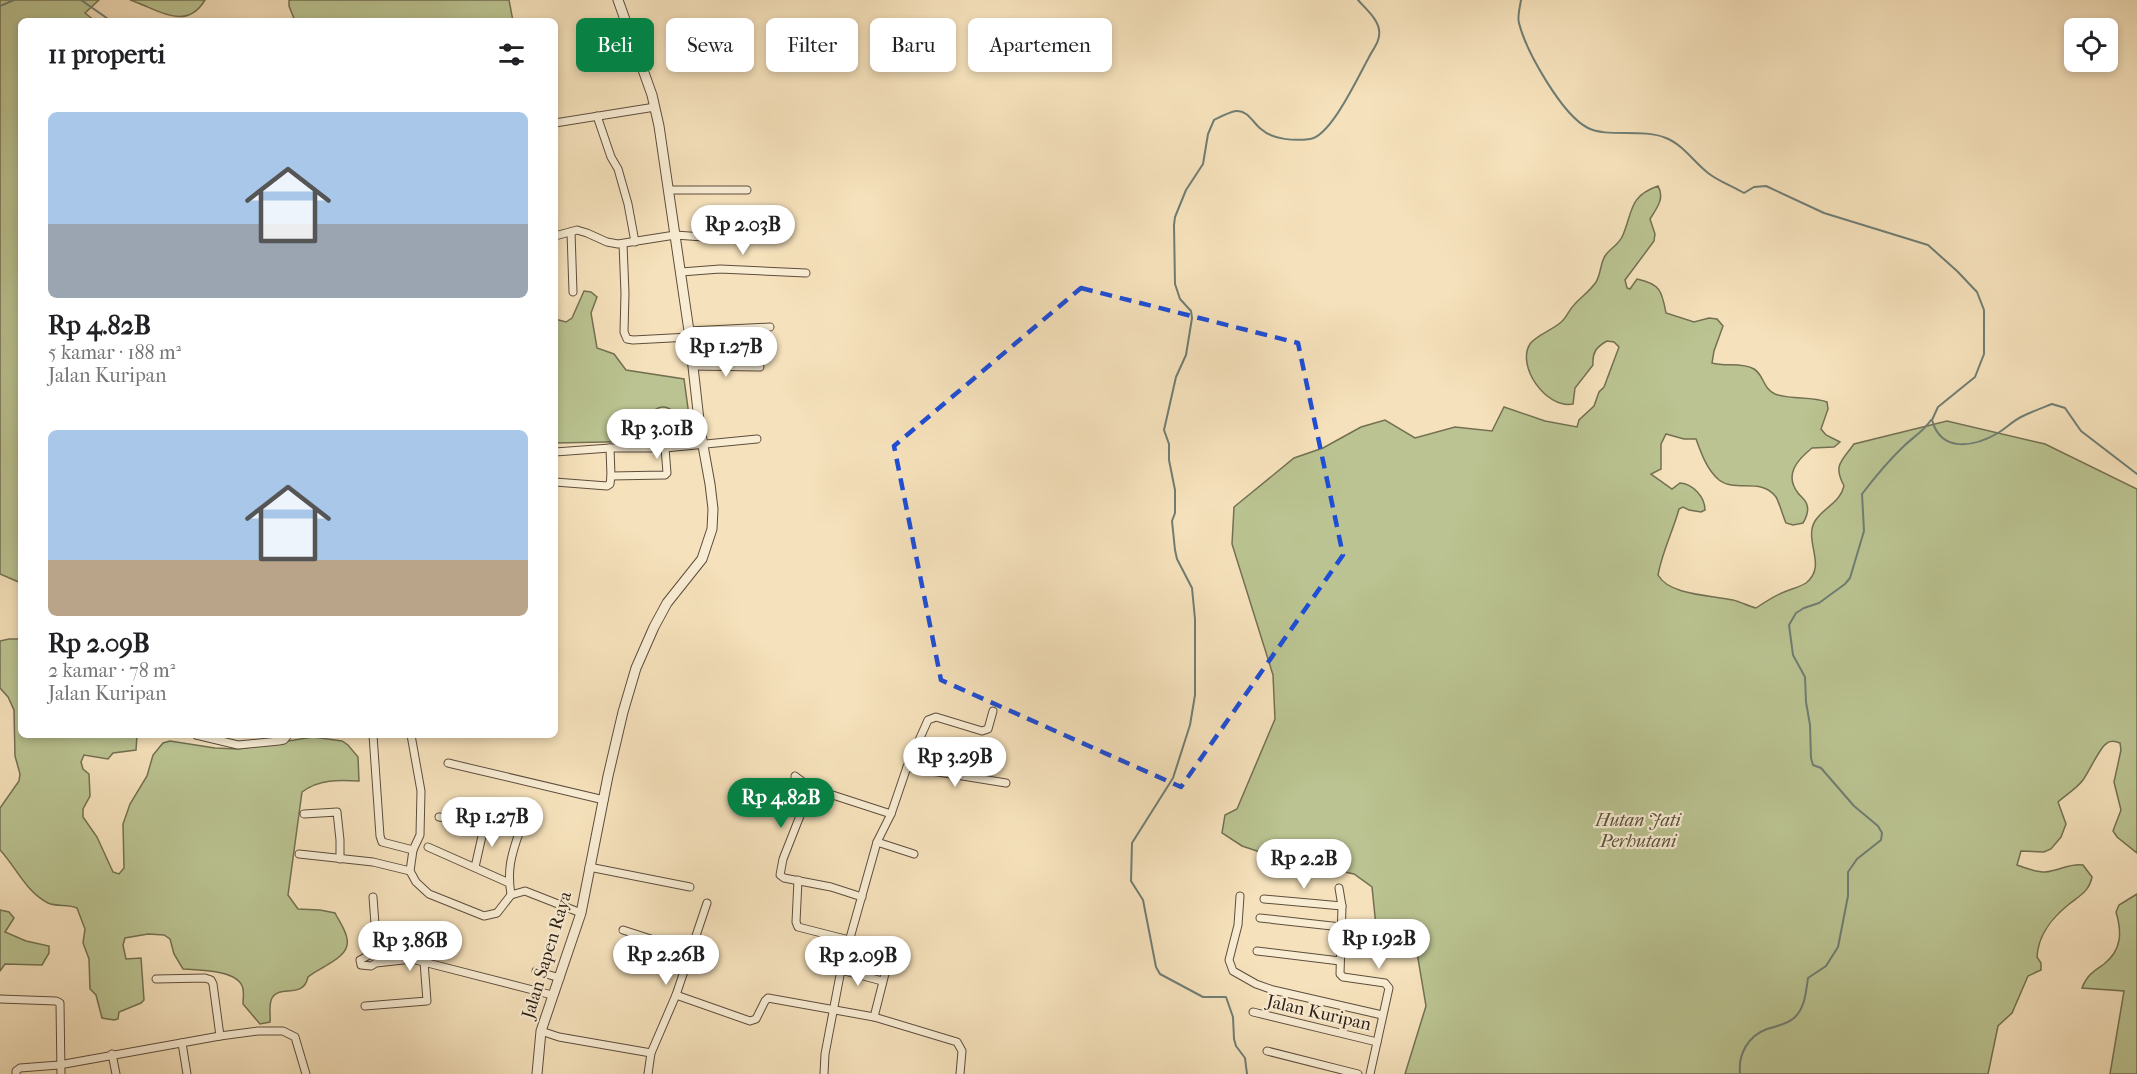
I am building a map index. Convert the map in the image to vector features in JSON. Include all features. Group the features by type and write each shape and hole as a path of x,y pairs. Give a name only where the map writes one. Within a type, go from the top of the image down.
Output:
{"street":[{"name":"Jalan Sapen Raya","path":"537,1074 542,1031 581,913 623,712 640,658 667,603 702,558 712,529 713,509 681,272 655,107 618,0"},
{"path":"558,122 655,107"},
{"path":"597,116 611,157 618,169 628,204 634,242"},
{"path":"669,190 747,190"},
{"path":"558,235 582,231 607,242 622,244 675,235 746,240"},
{"path":"571,232 573,292"},
{"path":"622,244 626,294 624,332 627,339 770,327"},
{"path":"681,272 720,268 806,273"},
{"path":"693,366 760,367"},
{"path":"558,452 610,448 665,448 758,439"},
{"path":"558,482 607,486 610,484 611,476 610,448"},
{"path":"611,476 665,475 667,473 665,448"},
{"path":"824,1074 825,1054 840,970 877,842 891,814 907,767 928,720 936,717 982,731 988,729 993,711"},
{"path":"209,738 238,745 279,741 286,738"},
{"path":"373,738 382,842 413,850"},
{"path":"412,738 421,791 420,835 413,850 410,871 416,882 429,894 484,916 497,913 511,895 525,891 581,913"},
{"path":"448,763 604,800"},
{"path":"907,767 1006,783"},
{"path":"795,776 811,788 891,814"},
{"path":"811,788 780,867 780,875 784,878 831,887 862,897"},
{"path":"304,814 337,812 340,840 339,859"},
{"path":"439,817 513,827 518,831 511,856 509,883 511,895"},
{"path":"475,867 485,823"},
{"path":"877,842 914,854"},
{"path":"428,847 509,883"},
{"path":"299,854 373,862 410,871"},
{"path":"589,867 690,887"},
{"path":"798,880 796,922 798,927 849,940"},
{"path":"1339,888 1341,906 1339,972 1343,977 1387,984 1389,988 1370,1074"},
{"name":"Jalan Kuripan","path":"1240,896 1238,925 1228,960 1233,971 1274,990 1382,1015"},
{"path":"373,897 377,951 360,960 361,965 371,966 376,963 412,959 552,996"},
{"path":"1264,899 1341,906"},
{"path":"648,1074 651,1053 676,996 707,903"},
{"path":"1260,918 1341,927"},
{"path":"622,930 691,952"},
{"path":"1257,951 1340,961"},
{"path":"874,1017 889,958"},
{"path":"365,1006 427,1001 424,962"},
{"path":"840,970 882,981"},
{"path":"536,971 560,978"},
{"path":"156,979 205,978 211,980 219,1036"},
{"path":"676,996 750,1021 756,1019 768,998 874,1017 957,1042 962,1051 960,1074"},
{"path":"0,999 60,1003 59,1065 61,1074"},
{"name":"Jalan Kuripan","path":"1253,1012 1377,1042"},
{"path":"16,1074 20,1068 59,1065 112,1054 258,1031 289,1033 295,1037 306,1074"},
{"path":"542,1031 559,1037 651,1053"},
{"path":"182,1043 187,1074"},
{"path":"1267,1051 1358,1074"},
{"path":"112,1054 116,1074"}],"highlighted area":[{"path":"1081,288 1298,343 1343,555 1181,787 941,680 894,446"}],"green space":[{"path":"0,0 99,0 85,13 91,18 18,18 18,582 0,574"},
{"path":"130,0 205,0 197,10 179,17"},
{"path":"289,0 509,0 512,18 294,18"},
{"name":"Hutan Jati Perhutani","path":"1658,186 1661,195 1650,219 1655,234 1654,241 1625,280 1627,288 1630,289 1637,279 1651,283 1661,294 1666,313 1694,322 1709,318 1717,319 1723,326 1712,363 1754,369 1768,389 1775,394 1827,402 1828,409 1821,429 1826,435 1840,442 1834,447 1812,448 1794,468 1792,480 1794,486 1806,502 1808,510 1803,523 1793,525 1786,523 1776,497 1770,491 1756,486 1726,484 1715,476 1708,466 1696,439 1684,439 1666,434 1661,444 1661,469 1651,474 1672,489 1680,483 1694,489 1701,496 1705,510 1701,512 1683,507 1679,509 1658,575 1664,582 1681,591 1733,600 1756,608 1777,595 1801,586 1812,576 1815,569 1812,529 1819,516 1842,492 1844,486 1839,473 1840,464 1854,444 1947,421 2045,444 2137,489 2137,853 2113,831 2121,810 2114,782 2121,750 2120,743 2111,741 2101,750 2081,783 2058,802 2066,824 2061,837 2051,849 2044,852 2021,851 2017,865 2045,872 2073,865 2083,865 2092,877 2086,890 2056,916 2043,935 2037,957 2041,963 2041,970 2028,976 2012,1013 1998,1026 1988,1074 1405,1074 1426,1006 1413,929 1376,926 1372,887 1354,874 1278,858 1242,846 1222,833 1225,815 1237,809 1275,719 1273,675 1232,544 1234,507 1294,458 1323,448 1361,427 1385,420 1415,438 1455,427 1492,431 1504,407 1545,421 1577,427 1579,420 1594,406 1599,392 1604,387 1619,347 1614,342 1607,341 1597,348 1593,357 1593,365 1575,388 1573,404 1563,404 1544,393 1530,374 1527,353 1530,344 1557,326 1594,285 1605,256 1621,238 1633,205 1642,194"},
{"path":"584,291 591,292 597,297 591,313 597,348 614,354 626,370 684,379 690,423 683,422 673,411 662,407 653,411 655,441 558,443 558,320 566,322 572,318"},
{"path":"18,639 18,738 137,738 136,750 113,753 108,759 84,755 81,762 83,769 89,774 90,796 83,809 83,817 97,837 113,872 119,874 124,868 123,824 130,804 147,776 153,755 163,743 170,741 238,749 320,738 342,741 358,757 359,781 322,783 302,792 288,895 298,909 335,913 345,932 347,946 339,957 308,977 301,988 276,994 270,1004 270,1022 260,1024 243,1004 243,989 235,978 218,972 183,969 174,954 170,939 164,935 148,934 125,938 123,945 126,959 141,958 144,1000 119,1012 118,1019 102,1018 96,995 90,989 89,959 83,943 85,929 77,908 51,904 40,898 27,886 0,850 0,808 19,781 20,774 15,756 14,710 8,697 0,688 0,641"},
{"path":"2137,894 2137,1074 2110,1074 2124,991 2082,988 2088,977 2110,959 2117,947 2120,934 2116,912 2119,905"},
{"path":"0,910 9,912 14,918 5,932 26,941 49,946 49,953 42,965 5,964 0,971"}],"waterway":[{"path":"0,6 14,0"},
{"path":"81,0 107,18"},
{"path":"1247,1074 1245,1058 1234,1039 1233,1017 1226,997 1203,997 1160,974 1156,967 1143,900 1131,881 1132,843 1173,778 1190,725 1195,695 1195,619 1192,588 1177,559 1175,550 1172,521 1175,513 1175,490 1169,460 1169,444 1164,430 1176,377 1186,355 1192,318 1191,311 1180,299 1175,284 1174,225 1186,190 1203,164 1208,134 1214,120 1230,112 1240,111 1266,133 1291,140 1310,139 1327,128 1351,91 1379,38 1376,22 1358,0"},
{"path":"1521,0 1519,23 1537,65 1567,110 1588,128 1596,131 1647,134 1666,138 1683,149 1712,176 1744,193 1754,187 1766,186 1824,213 1928,245 1957,271 1977,292 1984,310 1984,354 1975,377 1938,407 1932,420 1936,431 1943,438 1959,444 1979,442 1998,433 2015,420 2052,404 2065,408 2081,431 2137,474"},
{"path":"1740,1074 1743,1053 1750,1041 1760,1032 1784,1024 1798,1014 1803,1005 1808,978 1826,966 1838,947 1848,896 1848,872 1857,859 1881,840 1882,833 1878,826 1854,806 1821,768 1813,765 1805,677 1793,655 1789,625 1796,613 1819,603 1850,578 1864,531 1862,494 1893,457 1931,420"}]}
